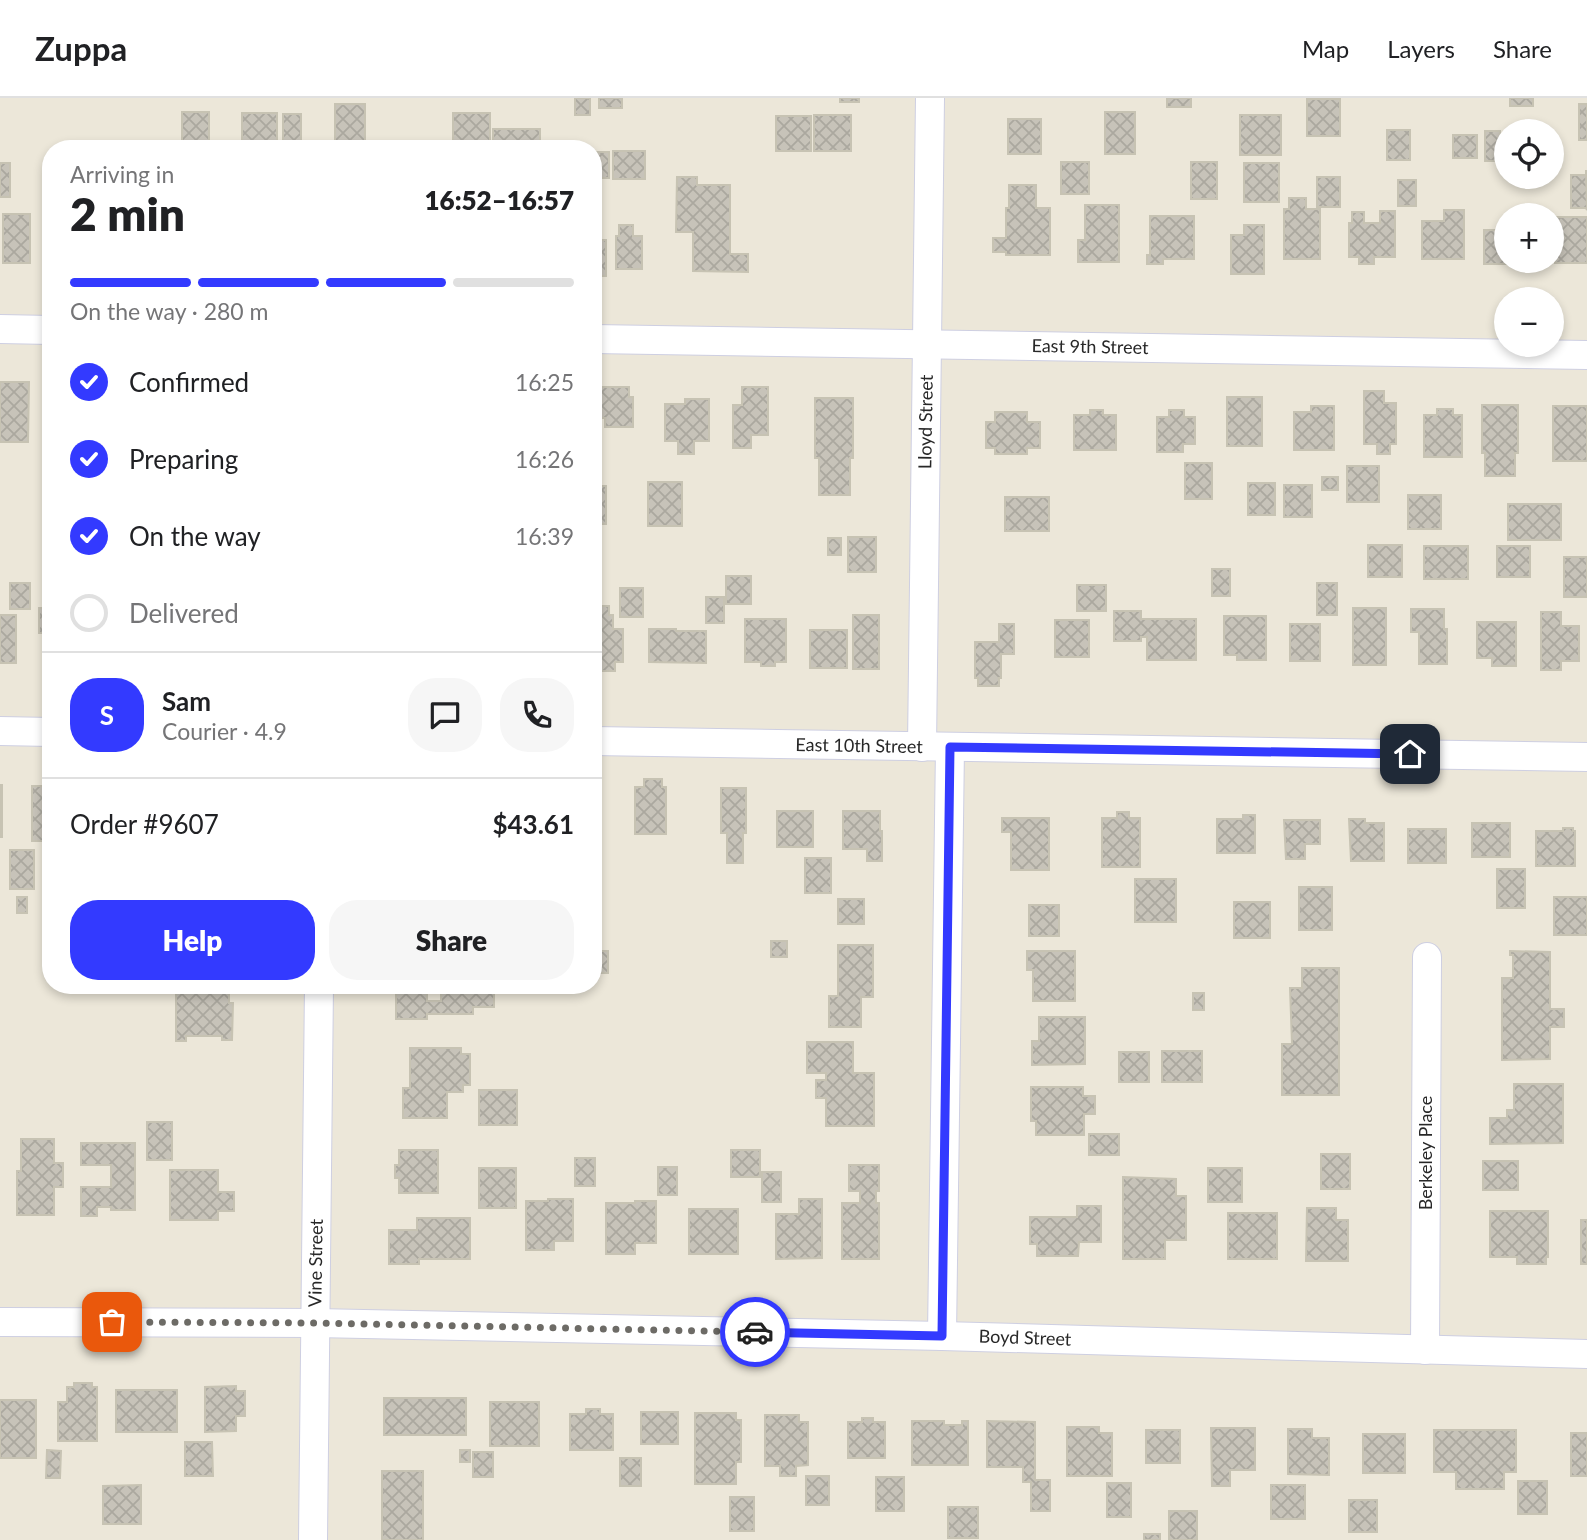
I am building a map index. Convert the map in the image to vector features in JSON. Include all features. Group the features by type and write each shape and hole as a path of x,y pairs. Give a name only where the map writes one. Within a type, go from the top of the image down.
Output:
{"street":[{"name":"Lloyd Street","path":"922,747 930,98"},
{"path":"0,329 42,330"},
{"name":"East 9th Street","path":"602,339 1587,355"},
{"path":"0,731 42,732"},
{"name":"East 10th Street","path":"602,741 1587,757"},
{"path":"942,1336 950,747"},
{"name":"Berkeley Place","path":"1425,1350 1427,957"},
{"name":"Vine Street","path":"313,1540 319,994"},
{"name":"Boyd Street","path":"0,1322 315,1323 942,1336 1587,1354"}],"building":[{"path":"575,98 590,98 590,115 575,115"},
{"path":"599,98 622,98 622,108 599,108"},
{"path":"840,98 859,98 859,102 840,102"},
{"path":"1167,98 1191,98 1191,107 1167,107"},
{"path":"1510,98 1533,98 1533,106 1510,106"},
{"path":"1307,99 1340,99 1340,136 1307,136"},
{"path":"335,104 365,104 365,140 335,140"},
{"path":"1579,104 1587,104 1587,140 1579,140"},
{"path":"182,112 209,112 209,140 182,140"},
{"path":"1105,112 1135,112 1135,154 1105,154"},
{"path":"242,113 277,113 277,140 242,140"},
{"path":"453,113 490,113 490,140 453,140"},
{"path":"283,114 301,114 301,140 283,140"},
{"path":"814,115 851,115 851,151 814,151"},
{"path":"1240,115 1281,115 1281,155 1240,155"},
{"path":"776,116 811,116 811,151 776,151"},
{"path":"1008,119 1041,119 1041,154 1008,154"},
{"path":"493,129 540,129 540,140 493,140"},
{"path":"1387,130 1410,130 1410,160 1387,160"},
{"path":"1485,131 1494,131 1494,161 1485,161"},
{"path":"1453,135 1477,135 1477,158 1453,158"},
{"path":"613,151 645,151 645,179 613,179"},
{"path":"602,152 609,152 609,178 602,178"},
{"path":"1061,162 1089,162 1089,194 1061,194"},
{"path":"1191,162 1217,162 1217,199 1191,199"},
{"path":"0,163 10,163 10,197 0,197"},
{"path":"1244,163 1279,163 1279,202 1244,202"},
{"path":"1586,170 1587,210 1571,208 1571,175 1586,175"},
{"path":"677,177 697,177 697,185 730,185 730,254 748,254 748,272 693,271 693,232 676,232"},
{"path":"1317,177 1340,177 1340,207 1317,207"},
{"path":"1398,180 1416,180 1416,206 1398,206"},
{"path":"1009,185 1036,185 1036,208 1050,208 1050,255 1006,255 1006,252 993,252 993,238 1006,238"},
{"path":"1289,198 1306,198 1306,209 1320,209 1320,259 1284,259 1284,209 1289,209"},
{"path":"1085,205 1119,205 1119,262 1078,262 1078,240 1085,240"},
{"path":"1444,210 1464,210 1464,259 1422,259 1422,221 1444,221"},
{"path":"1380,211 1395,211 1395,257 1374,257 1374,264 1359,264 1359,257 1349,257 1349,223 1352,223 1352,212 1364,212 1364,223 1380,223"},
{"path":"3,214 30,214 30,263 3,263"},
{"path":"1150,216 1194,216 1194,259 1163,259 1163,264 1147,264 1147,255 1150,255"},
{"path":"1564,217 1587,217 1587,263 1564,263"},
{"path":"619,225 633,225 633,236 642,236 642,269 616,269 616,236 619,236"},
{"path":"1244,225 1264,225 1264,274 1231,274 1231,235 1244,235"},
{"path":"1484,230 1494,230 1494,264 1484,264"},
{"path":"602,240 606,240 606,276 602,276"},
{"path":"0,382 29,382 28,442 0,442"},
{"path":"602,387 629,387 629,397 633,397 633,427 605,427 605,418 602,418"},
{"path":"742,387 768,387 768,435 751,435 751,448 733,448 733,405 742,405"},
{"path":"1364,391 1384,391 1384,403 1396,403 1396,444 1390,444 1390,454 1377,454 1377,444 1364,444"},
{"path":"1227,397 1262,397 1262,446 1227,446"},
{"path":"815,398 853,398 850,495 819,495 819,458 815,458"},
{"path":"685,399 709,399 709,441 694,441 694,454 678,454 678,441 665,441 665,404 685,404"},
{"path":"1482,405 1518,405 1515,476 1485,476"},
{"path":"1311,406 1334,406 1334,450 1294,450 1294,412 1311,412"},
{"path":"1553,406 1587,406 1587,461 1553,461"},
{"path":"1437,409 1453,409 1453,415 1462,415 1462,457 1424,457 1424,415 1437,415"},
{"path":"1090,410 1103,410 1103,415 1116,415 1116,450 1074,450 1074,415 1090,415"},
{"path":"1169,410 1184,410 1184,417 1195,417 1195,444 1183,444 1183,452 1157,452 1157,417 1169,417"},
{"path":"995,412 1027,412 1027,422 1040,422 1040,448 1027,448 1027,454 995,454 995,448 986,448 986,422 995,422"},
{"path":"1185,463 1212,463 1212,499 1185,499"},
{"path":"1347,466 1379,466 1379,502 1347,502"},
{"path":"1322,477 1338,477 1338,490 1322,490"},
{"path":"648,482 682,482 682,526 648,526"},
{"path":"1248,483 1275,483 1275,515 1248,515"},
{"path":"1284,485 1312,485 1312,517 1284,517"},
{"path":"602,486 606,486 606,524 602,524"},
{"path":"1408,495 1441,495 1441,529 1408,529"},
{"path":"1005,497 1049,497 1049,531 1005,531"},
{"path":"1508,504 1561,504 1561,540 1508,540"},
{"path":"848,537 876,537 876,572 848,572"},
{"path":"828,538 841,538 841,555 828,555"},
{"path":"1368,545 1402,545 1402,577 1368,577"},
{"path":"1424,546 1468,546 1468,579 1424,579"},
{"path":"1497,546 1530,546 1530,577 1497,577"},
{"path":"1564,557 1587,557 1587,597 1564,597"},
{"path":"1212,569 1230,569 1230,596 1212,596"},
{"path":"726,576 751,576 751,604 726,604"},
{"path":"10,583 30,583 30,609 10,609"},
{"path":"1317,583 1337,583 1337,615 1317,615"},
{"path":"1077,585 1106,585 1106,611 1077,611"},
{"path":"620,588 643,588 643,617 620,617"},
{"path":"706,597 724,597 724,623 706,623"},
{"path":"602,606 609,606 609,615 613,615 613,629 623,629 623,662 615,662 615,671 602,671"},
{"path":"39,608 42,608 42,633 39,633"},
{"path":"1353,608 1386,608 1386,665 1353,665"},
{"path":"1411,609 1444,609 1447,664 1419,664 1419,632 1411,632"},
{"path":"1114,611 1141,611 1141,619 1196,619 1196,660 1147,660 1147,637 1141,637 1141,641 1114,641"},
{"path":"1541,612 1561,612 1561,626 1579,626 1579,661 1561,661 1561,670 1541,670"},
{"path":"0,615 16,615 16,663 0,663"},
{"path":"853,615 879,615 879,669 853,669"},
{"path":"1224,616 1266,616 1266,660 1237,660 1237,655 1224,655"},
{"path":"745,619 786,619 786,662 775,662 775,666 761,666 761,662 745,662"},
{"path":"1055,620 1089,620 1089,657 1055,657"},
{"path":"1477,622 1516,622 1516,666 1492,666 1492,658 1477,658"},
{"path":"999,624 1014,624 1014,654 1001,654 999,686 978,686 978,678 975,678 975,642 999,642"},
{"path":"1290,624 1320,624 1320,661 1290,661"},
{"path":"649,629 706,631 706,663 649,662"},
{"path":"810,630 847,630 847,668 810,668"},
{"path":"644,779 662,779 662,787 666,787 666,834 635,834 635,787 644,787"},
{"path":"2,785 2,837 0,837"},
{"path":"32,786 42,786 42,841 32,841"},
{"path":"721,788 746,788 743,863 727,863 727,833 721,833"},
{"path":"777,811 813,811 813,847 777,847"},
{"path":"843,811 880,811 882,861 867,861 867,849 843,849"},
{"path":"1117,812 1129,812 1129,818 1140,818 1140,867 1102,867 1102,818 1117,818"},
{"path":"1243,815 1255,815 1255,853 1217,853 1217,819 1243,819"},
{"path":"1002,818 1049,818 1049,870 1011,870 1011,832 1002,832"},
{"path":"1349,819 1365,819 1365,823 1384,823 1384,861 1351,861"},
{"path":"1284,820 1320,820 1320,844 1305,844 1305,859 1286,859"},
{"path":"1472,823 1510,823 1510,857 1472,857"},
{"path":"1563,828 1573,828 1575,831 1575,866 1536,866 1536,831 1563,831"},
{"path":"1408,829 1446,829 1446,863 1408,863"},
{"path":"10,850 34,850 34,889 10,889"},
{"path":"805,858 831,858 831,893 805,893"},
{"path":"1497,869 1525,869 1525,908 1497,908"},
{"path":"1135,879 1176,879 1176,922 1135,922"},
{"path":"1299,887 1332,887 1332,930 1299,930"},
{"path":"17,897 27,897 27,913 17,913"},
{"path":"1554,897 1587,897 1587,935 1554,935"},
{"path":"838,899 864,899 864,924 838,924"},
{"path":"1234,902 1270,902 1270,938 1234,938"},
{"path":"1029,905 1059,905 1059,936 1029,936"},
{"path":"771,941 787,941 787,957 771,957"},
{"path":"838,945 873,945 873,997 861,997 861,1027 829,1027 829,996 838,996"},
{"path":"602,951 608,951 608,973 602,973"},
{"path":"1027,951 1075,951 1075,1001 1033,1001 1033,970 1027,970"},
{"path":"1510,951 1550,952 1550,1009 1564,1009 1564,1027 1550,1027 1550,1059 1502,1060 1502,978 1513,978 1513,955 1510,955"},
{"path":"1302,968 1339,968 1339,1095 1282,1095 1282,1044 1292,1044 1290,988 1302,988"},
{"path":"1193,993 1204,993 1204,1010 1193,1010"},
{"path":"176,994 229,994 229,1003 233,1003 232,1040 222,1040 222,1036 186,1036 186,1041 176,1041"},
{"path":"396,994 427,994 427,1001 441,1001 441,994 494,994 494,1007 473,1007 473,1014 427,1014 427,1019 396,1019"},
{"path":"1039,1017 1085,1017 1085,1064 1032,1065 1032,1041 1039,1041"},
{"path":"807,1042 853,1042 853,1073 874,1073 874,1126 826,1126 826,1098 816,1098 816,1080 826,1080 826,1073 807,1073"},
{"path":"410,1048 461,1048 461,1054 470,1054 470,1085 463,1085 463,1092 447,1092 447,1118 403,1118 403,1088 410,1088"},
{"path":"1162,1051 1202,1051 1202,1082 1162,1082"},
{"path":"1119,1052 1149,1052 1149,1082 1119,1082"},
{"path":"1514,1084 1563,1084 1563,1143 1490,1144 1490,1118 1507,1118 1507,1110 1514,1110"},
{"path":"1031,1087 1083,1087 1083,1096 1095,1096 1095,1114 1084,1114 1084,1135 1036,1135 1036,1121 1031,1121"},
{"path":"479,1090 517,1090 517,1125 479,1125"},
{"path":"147,1122 172,1122 172,1160 147,1160"},
{"path":"1089,1134 1119,1134 1119,1155 1089,1155"},
{"path":"21,1139 54,1139 54,1163 63,1163 63,1187 54,1187 54,1215 17,1215 17,1171 21,1171"},
{"path":"81,1143 135,1143 135,1210 97,1207 97,1216 81,1216 81,1187 111,1187 111,1165 81,1165"},
{"path":"399,1150 438,1150 438,1193 399,1193 399,1178 395,1178 395,1165 399,1165"},
{"path":"731,1150 760,1150 760,1177 731,1177"},
{"path":"1321,1154 1350,1154 1350,1189 1321,1189"},
{"path":"575,1158 595,1158 595,1186 575,1186"},
{"path":"1483,1161 1518,1161 1518,1190 1483,1190"},
{"path":"849,1165 879,1165 876,1203 879,1203 879,1259 842,1259 842,1203 860,1203 860,1191 849,1191"},
{"path":"658,1167 677,1167 677,1195 658,1195"},
{"path":"479,1168 516,1168 516,1208 479,1208"},
{"path":"1208,1168 1242,1168 1242,1202 1208,1202"},
{"path":"170,1170 218,1170 218,1192 234,1192 234,1211 218,1211 218,1220 170,1220"},
{"path":"762,1172 781,1172 781,1202 762,1202"},
{"path":"1123,1177 1176,1179 1176,1196 1186,1196 1186,1240 1165,1240 1165,1259 1123,1259"},
{"path":"573,1199 573,1241 554,1241 554,1250 526,1250 526,1201"},
{"path":"799,1199 822,1199 822,1258 776,1259 776,1214 799,1214"},
{"path":"656,1201 656,1243 635,1243 635,1254 606,1254 606,1203"},
{"path":"1077,1206 1101,1206 1101,1242 1079,1242 1078,1256 1037,1256 1037,1244 1030,1244 1030,1217 1077,1217"},
{"path":"1307,1208 1336,1208 1336,1220 1348,1220 1348,1261 1306,1261"},
{"path":"689,1209 738,1209 738,1254 689,1254"},
{"path":"1490,1211 1548,1211 1546,1264 1517,1264 1517,1257 1490,1257"},
{"path":"1228,1213 1277,1213 1277,1259 1228,1259"},
{"path":"417,1218 470,1218 470,1259 419,1259 419,1264 389,1264 389,1230 417,1230"},
{"path":"1581,1220 1587,1220 1587,1264 1581,1264"},
{"path":"74,1383 92,1383 92,1387 97,1387 97,1441 58,1441 58,1402 67,1402 67,1387 74,1387"},
{"path":"236,1386 236,1391 245,1391 245,1416 236,1416 236,1431 205,1432 205,1387"},
{"path":"116,1390 177,1390 177,1432 116,1432"},
{"path":"384,1398 466,1398 466,1435 384,1435"},
{"path":"0,1400 36,1400 36,1458 0,1458"},
{"path":"490,1402 539,1402 539,1446 490,1446"},
{"path":"586,1409 600,1409 600,1414 613,1414 613,1450 570,1450 570,1414 586,1414"},
{"path":"641,1412 678,1412 678,1444 641,1444"},
{"path":"695,1413 736,1413 736,1420 741,1420 741,1462 736,1462 736,1484 695,1484"},
{"path":"765,1415 799,1415 799,1422 808,1422 808,1465 796,1466 796,1476 780,1476 780,1466 765,1466"},
{"path":"862,1418 885,1422 885,1458 848,1458 848,1422 862,1422"},
{"path":"912,1421 944,1421 944,1425 962,1425 962,1421 968,1421 968,1465 912,1465"},
{"path":"987,1421 1035,1422 1035,1480 1050,1480 1050,1511 1031,1511 1031,1482 1023,1482 1023,1467 987,1467"},
{"path":"1067,1427 1099,1427 1099,1433 1112,1433 1112,1476 1067,1476"},
{"path":"1211,1428 1255,1428 1255,1470 1230,1470 1230,1486 1212,1486"},
{"path":"1288,1429 1312,1429 1312,1438 1329,1438 1329,1475 1288,1474"},
{"path":"1146,1430 1180,1430 1180,1463 1146,1463"},
{"path":"1434,1430 1516,1430 1516,1472 1504,1472 1504,1489 1456,1489 1456,1472 1434,1472"},
{"path":"1571,1433 1587,1433 1587,1476 1571,1476"},
{"path":"1363,1434 1405,1434 1405,1473 1363,1473"},
{"path":"185,1442 212,1442 213,1476 185,1476"},
{"path":"47,1450 61,1451 60,1478 46,1478"},
{"path":"460,1450 470,1450 470,1462 460,1462"},
{"path":"473,1452 493,1452 493,1477 473,1477"},
{"path":"620,1458 641,1458 641,1486 620,1486"},
{"path":"382,1471 423,1471 423,1540 382,1540"},
{"path":"806,1476 829,1476 829,1505 806,1505"},
{"path":"876,1477 904,1477 904,1511 876,1511"},
{"path":"1518,1481 1547,1481 1547,1514 1518,1514"},
{"path":"1107,1483 1131,1483 1131,1517 1107,1517"},
{"path":"141,1485 141,1524 103,1524 103,1486"},
{"path":"1271,1485 1305,1485 1305,1519 1271,1519"},
{"path":"730,1497 754,1497 754,1531 730,1531"},
{"path":"1349,1500 1377,1500 1377,1532 1349,1532"},
{"path":"948,1507 978,1507 978,1538 948,1538"},
{"path":"1169,1511 1197,1511 1197,1540 1169,1540"},
{"path":"1144,1534 1160,1534 1160,1540 1144,1540"}],"way so far":[{"path":"112,1322 315,1323 755,1332"}],"route":[{"path":"755,1332 942,1336 950,747 1410,754"}]}
